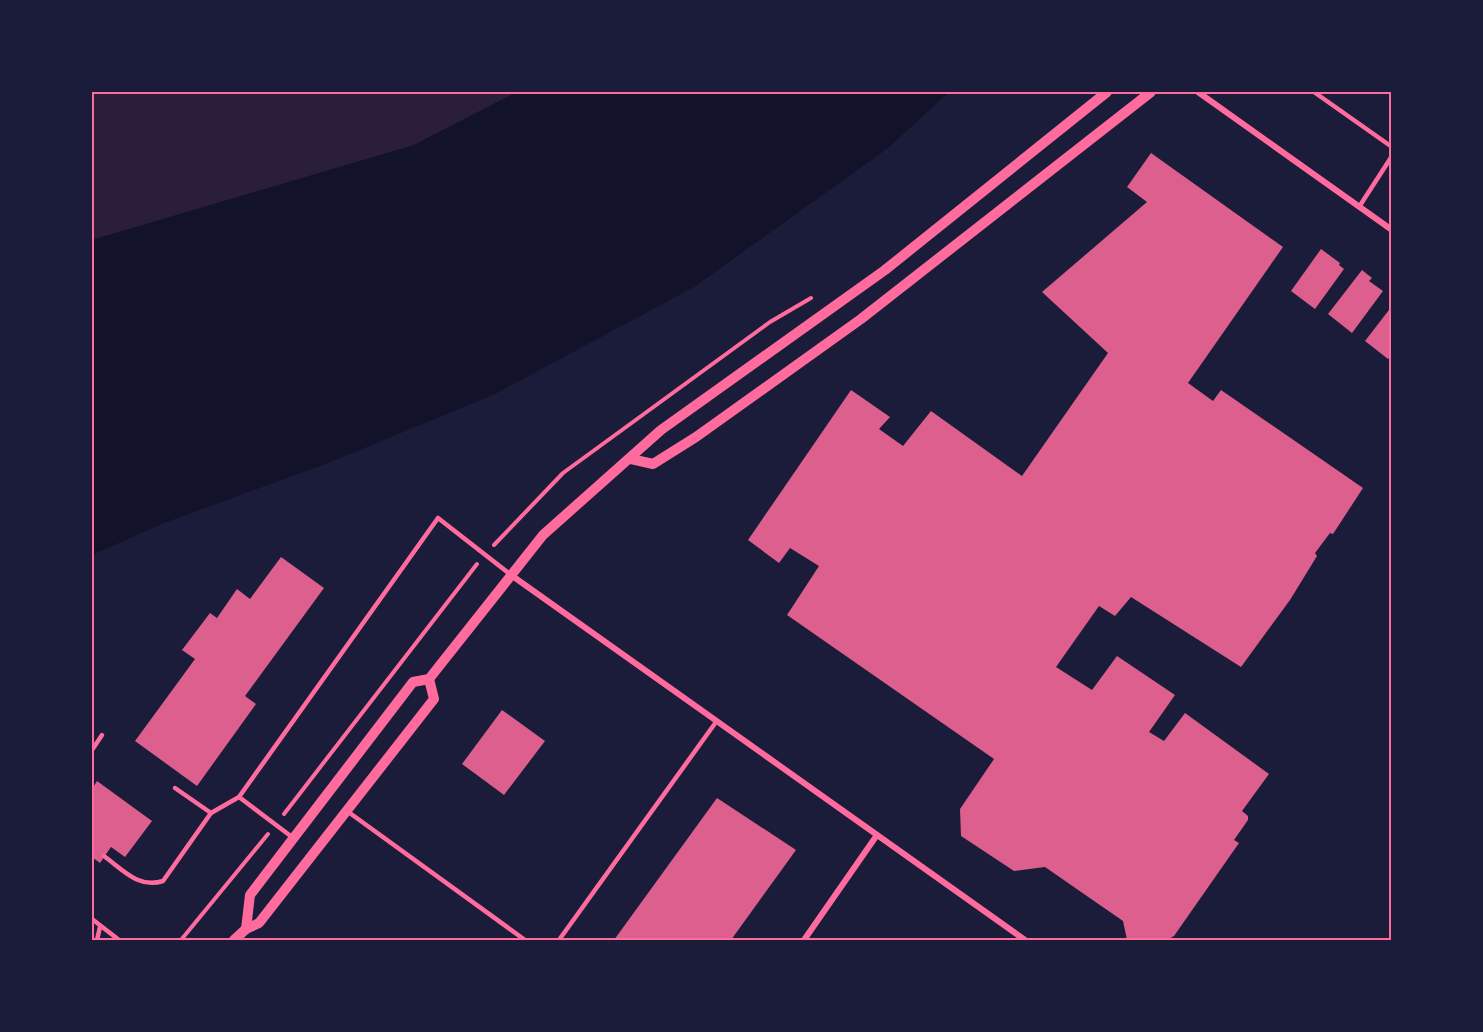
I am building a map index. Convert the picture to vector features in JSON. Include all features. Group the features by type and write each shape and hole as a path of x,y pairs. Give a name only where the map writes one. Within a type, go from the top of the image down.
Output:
{"street":[{"path":"246,929 250,895 413,682 429,679 556,522 662,430 885,270 1107,92"},
{"path":"631,459 653,464 721,420 946,254 1151,92"},
{"path":"1198,92 1392,230"},
{"path":"511,575 1025,940"},
{"path":"234,940 246,929 259,923 434,699 429,679"},
{"path":"804,940 877,835"}],"lane":[{"path":"1314,92 1392,147"},
{"path":"1359,207 1392,156"},
{"path":"104,856 141,883 152,884 163,881 212,813 239,797 438,518 511,575"},
{"path":"559,940 716,722"},
{"path":"92,750 102,735"},
{"path":"175,788 212,813"},
{"path":"239,797 294,838"},
{"path":"347,811 525,940"},
{"path":"92,919 119,940"},
{"path":"92,926 100,927"},
{"path":"97,940 100,927"}],"path":[{"path":"285,812 425,630"},
{"path":"181,940 265,837"}],"shaded area":[{"path":"92,92 517,92 414,145 92,240"},
{"path":"517,92 949,92 888,148 694,287 495,394 328,463 164,523 92,555 92,240 414,145"}],"building":[{"path":"1151,153 1283,247 1188,383 1213,401 1221,390 1363,488 1333,534 1330,533 1315,553 1317,556 1290,600 1241,667 1131,597 1115,616 1099,606 1056,667 1092,690 1117,656 1175,695 1149,732 1164,741 1185,713 1269,774 1242,811 1248,816 1248,820 1234,840 1239,843 1174,936 1167,940 1127,940 1123,921 1045,867 1014,871 961,836 960,809 994,759 787,615 819,566 790,548 779,563 748,540 851,390 890,417 879,429 903,446 931,411 1022,476 1108,353 1042,292 1147,202 1127,187"},
{"path":"1321,249 1340,263 1339,265 1344,269 1315,309 1291,291"},
{"path":"1362,270 1372,278 1369,281 1383,291 1352,333 1328,314"},
{"path":"1392,306 1392,355 1388,359 1365,341"},
{"path":"281,557 324,588 245,696 256,704 197,786 135,741 195,659 182,650 210,613 217,618 237,589 250,599"},
{"path":"502,710 545,741 504,795 462,764"},
{"path":"97,781 152,821 125,857 111,847 100,863 92,857 92,789"},
{"path":"717,798 796,850 731,940 614,940"}]}
